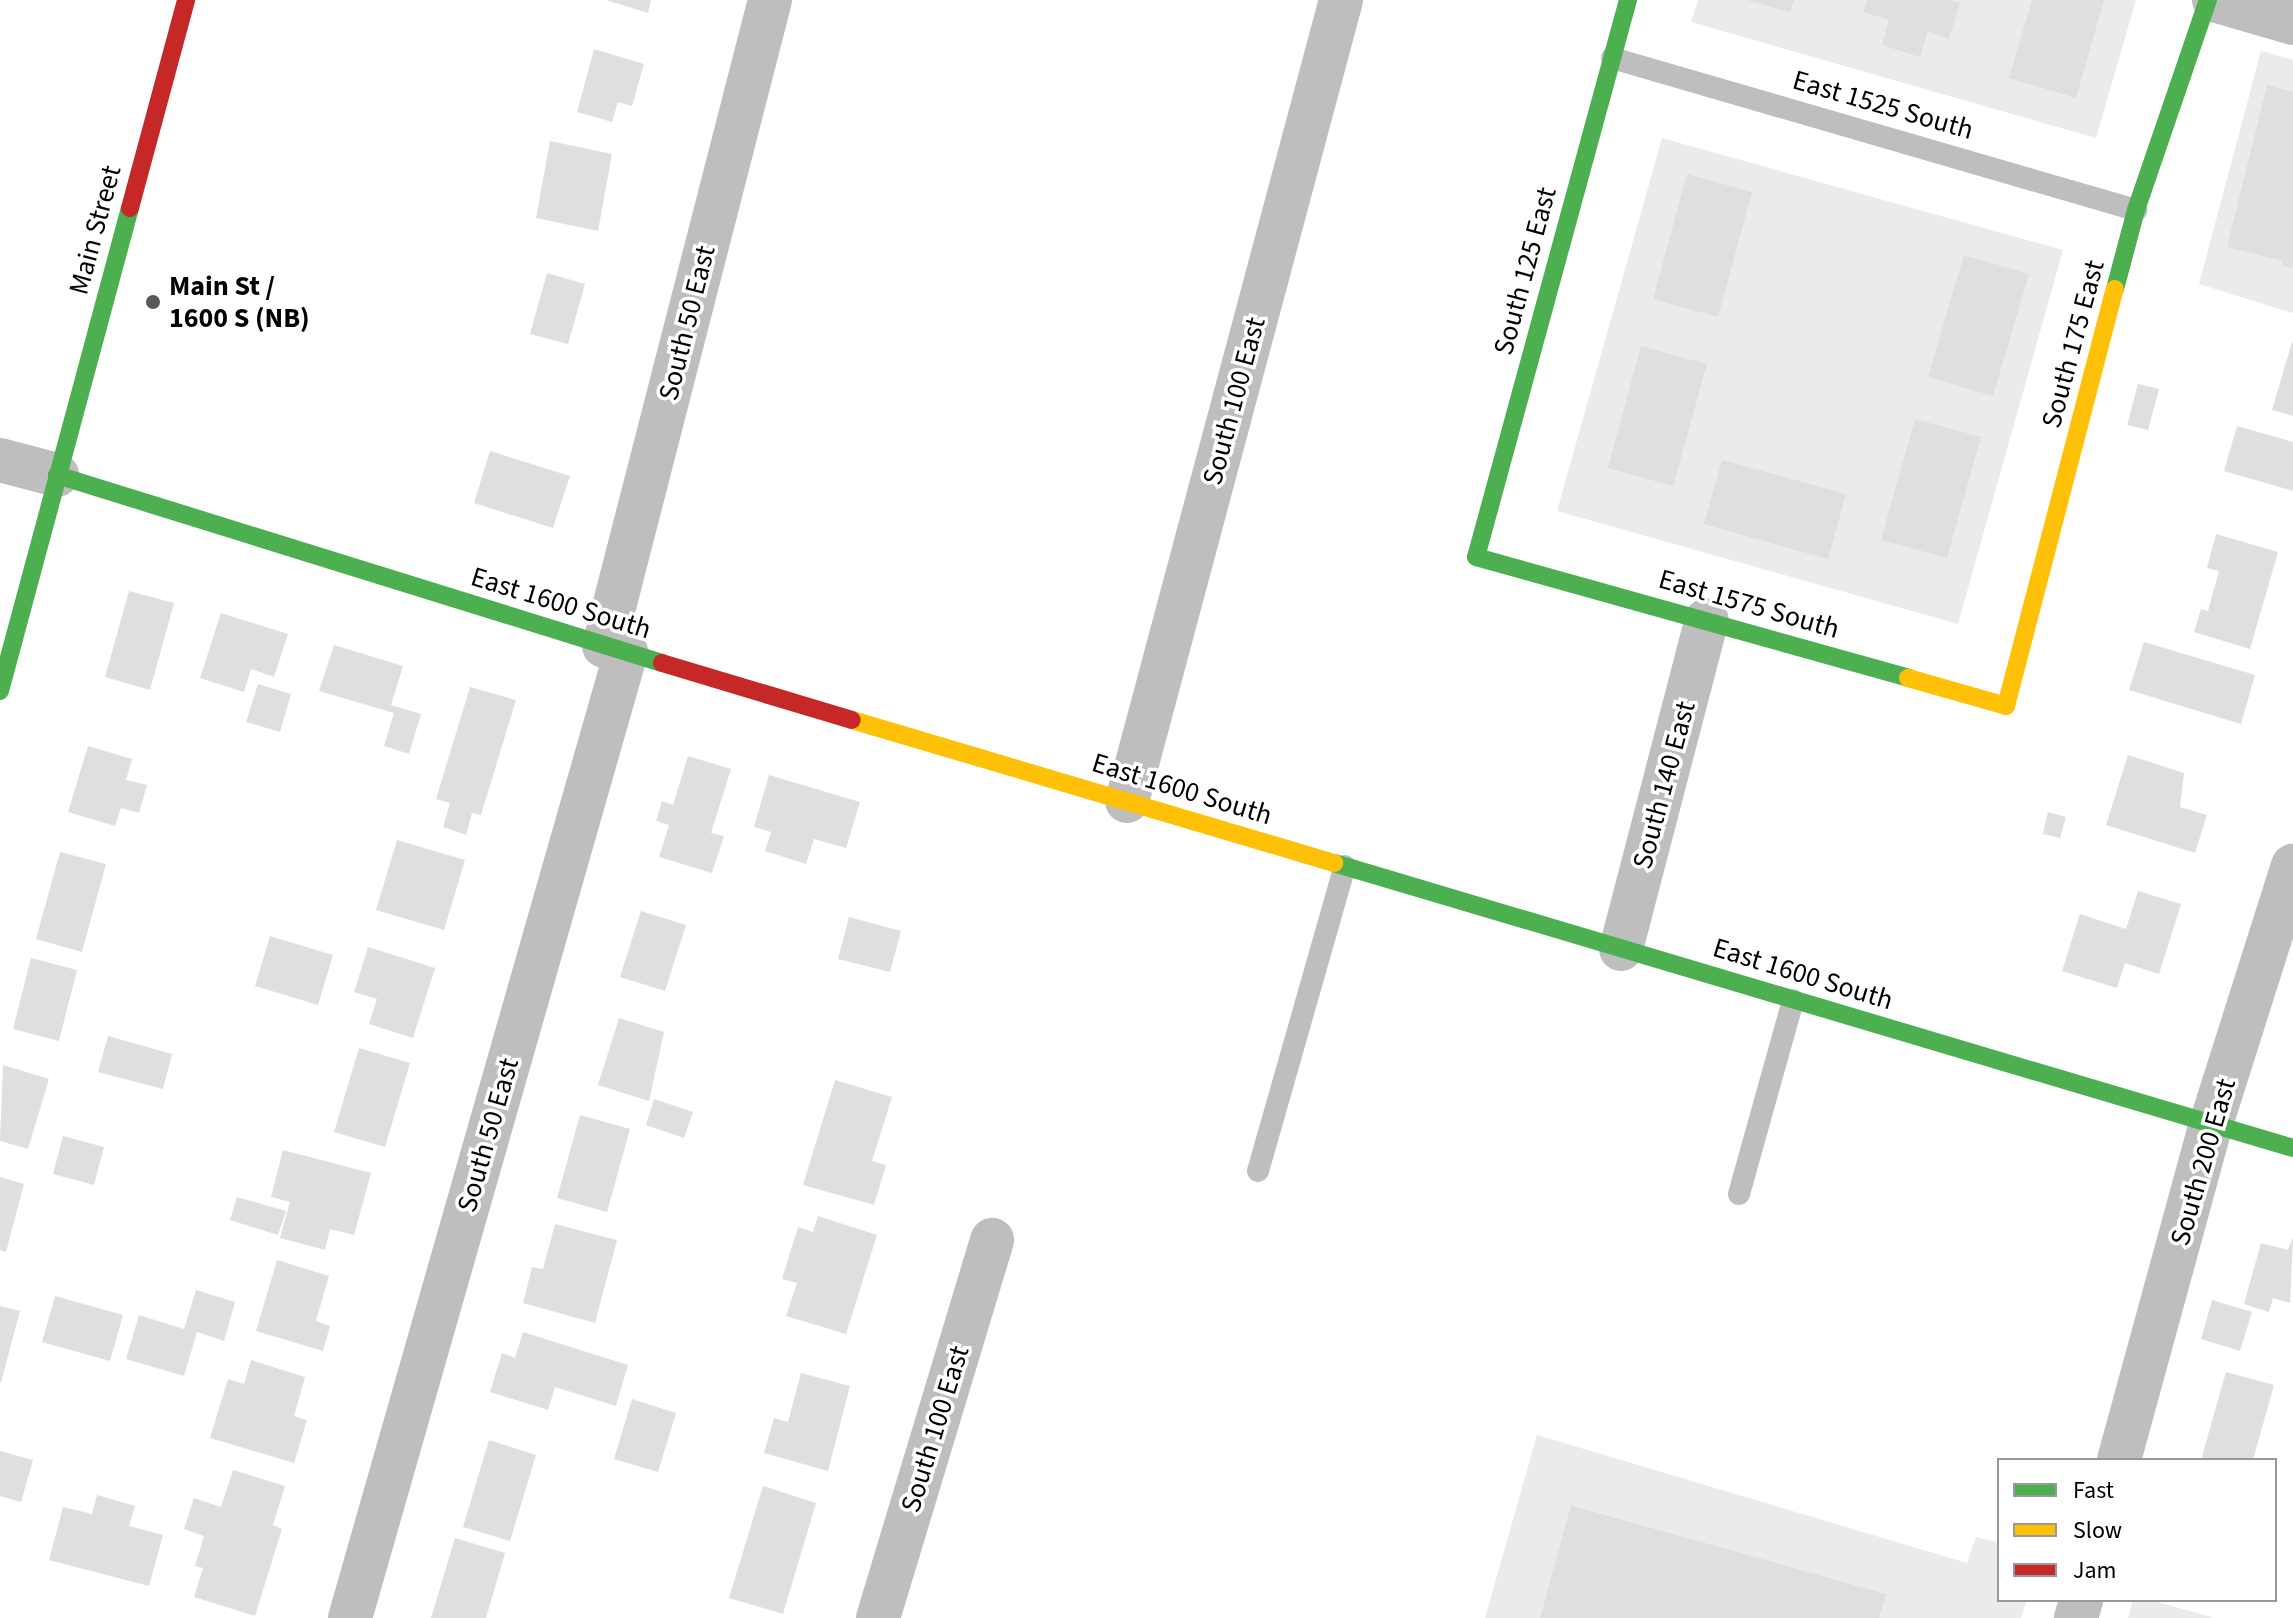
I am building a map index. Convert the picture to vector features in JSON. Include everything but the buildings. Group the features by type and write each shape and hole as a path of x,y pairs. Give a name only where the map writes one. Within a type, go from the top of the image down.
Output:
{"street":[{"name":"Main Street","path":"0,691 186,0"},
{"name":"South 50 East","path":"350,1618 615,649 770,0"},
{"name":"South 100 East","path":"1127,801 1341,0"},
{"name":"South 125 East","path":"1476,557 1628,0"},
{"path":"2211,0 2293,23"},
{"name":"South 175 East","path":"2006,706 2136,210 2211,0"},
{"path":"0,460 57,475"},
{"name":"East 1600 South","path":"57,475 615,649 2293,1148"},
{"name":"East 1575 South","path":"1476,557 2006,706"},
{"name":"South 140 East","path":"1621,949 1707,620"},
{"name":"South 200 East","path":"2120,1458 2211,1124 2293,866"},
{"name":"South 100 East","path":"878,1618 992,1240"}],"lane":[{"name":"East 1525 South","path":"1612,58 2136,210"},
{"path":"1258,1171 1345,866"},
{"path":"1739,1194 1793,1000"}],"shaded area":[{"path":"1698,0 2136,0 2096,138 1691,22"},
{"path":"2261,51 2293,60 2293,313 2199,284"},
{"path":"1662,138 2063,250 1958,624 1557,511"},
{"path":"1537,1435 1967,1563 1976,1537 1997,1542 1997,1602 2026,1602 2021,1618 1879,1618 1885,1594 1572,1505 1540,1618 1485,1618"},
{"path":"2132,1602 2157,1602 2215,1618 2128,1618"}],"traffic: fast":[{"path":"1628,0 1476,557 1908,678"},
{"path":"2115,289 2136,210 2208,0"},
{"path":"0,691 130,208"},
{"path":"57,475 662,663"},
{"path":"1334,863 2293,1148"}],"traffic: slow":[{"path":"1908,678 2006,706 2115,289"},
{"path":"852,720 1334,863"}],"traffic: jam":[{"path":"130,208 186,0"},
{"path":"662,663 852,720"}],"place":[{"name":"Main St / 1600 S (NB)","path":"153,302"}]}
